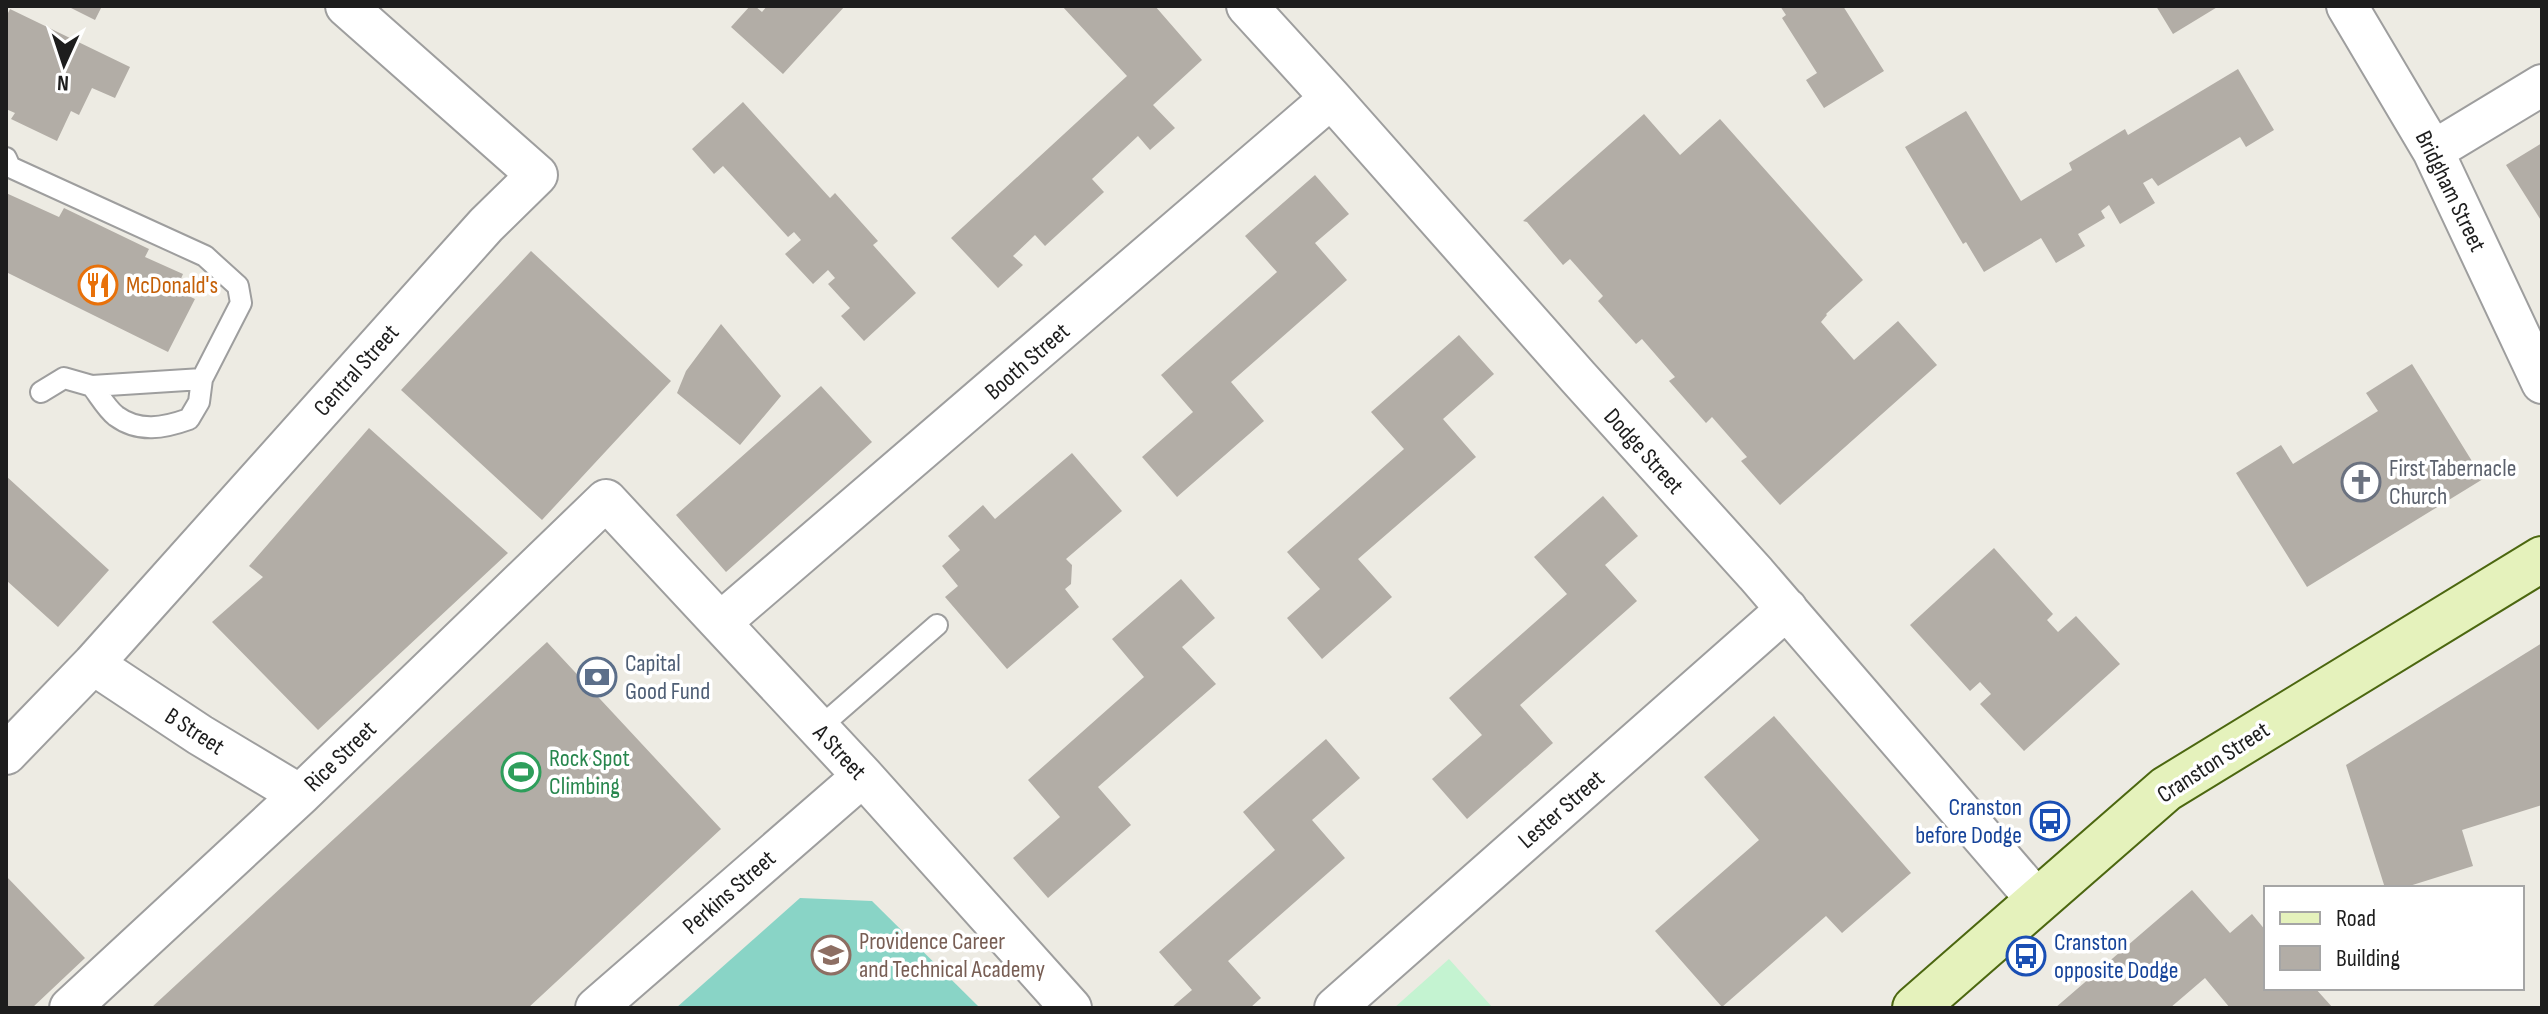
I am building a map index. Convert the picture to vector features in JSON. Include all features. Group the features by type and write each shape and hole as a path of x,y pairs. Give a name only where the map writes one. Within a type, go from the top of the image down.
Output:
{"main road":[{"name":"Cranston Street","path":"1915,1008 2166,789 2542,559"}],"street":[{"name":"Central Street","path":"6,754 93,664 486,225 537,175 346,6"},
{"name":"Dodge Street","path":"1247,6 1787,609 2037,900"},
{"name":"Bridgham Street","path":"2347,6 2433,151 2542,383"},
{"path":"2433,151 2542,85"},
{"name":"Booth Street","path":"721,622 1331,98"},
{"name":"A Street","path":"606,500 863,776 1071,1008"},
{"name":"Rice Street","path":"80,999 300,795 606,500"},
{"name":"Lester Street","path":"1335,1008 1787,609"},
{"name":"B Street","path":"93,664 200,735 300,795"},
{"name":"Perkins Street","path":"596,1008 863,776"}],"lane":[{"path":"6,158 10,167 205,256 238,286 241,303 202,379 199,402 189,419 155,429 134,425 115,415 92,386"},
{"path":"41,392 64,378 92,386 202,379"},
{"path":"819,728 937,625"}],"green space":[{"path":"1449,959 1493,1008 1394,1008"}],"shaded area":[{"name":"Providence Career and Technical Academy","path":"800,898 872,901 980,1008 676,1008"}],"building":[{"path":"67,6 102,6 95,20"},
{"path":"750,6 762,12 767,6 845,6 783,74 731,27"},
{"path":"1062,6 1155,6 1202,60 1153,105 1175,128 1150,150 1138,136 1092,179 1104,192 1045,246 1035,235 1013,256 1023,265 998,288 951,238 1127,76"},
{"path":"1780,6 1843,6 1884,71 1824,108 1806,80 1817,73 1782,18 1786,15"},
{"path":"2156,6 2219,6 2173,34"},
{"path":"10,9 130,67 115,98 92,88 79,115 71,111 57,141 11,119 15,113 6,109 6,17"},
{"path":"2238,69 2274,130 2246,147 2240,137 2158,186 2152,178 2143,183 2155,203 2120,224 2109,205 2101,211 2105,218 2078,234 2085,246 2056,263 2041,238 1984,272 1966,242 1963,244 1905,147 1966,111 2021,201 2072,170 2069,163 2125,129 2128,135"},
{"path":"743,102 830,198 835,193 878,241 873,245 916,293 864,341 841,316 850,308 828,284 835,278 828,270 813,284 785,254 801,240 794,232 788,237 723,166 714,174 692,149"},
{"path":"1644,114 1680,155 1720,119 1863,280 1821,322 1854,360 1898,321 1937,365 1780,505 1741,461 1747,457 1712,417 1706,423 1669,381 1675,377 1642,339 1636,344 1598,301 1603,296 1570,259 1563,265 1523,221"},
{"path":"2542,143 2542,222 2506,165"},
{"path":"1315,175 1349,214 1315,243 1347,280 1231,382 1264,421 1177,497 1142,457 1193,412 1161,375 1277,272 1245,236"},
{"path":"6,193 59,217 64,208 149,249 145,257 183,274 176,290 195,299 168,352 6,272"},
{"path":"531,251 671,381 542,520 401,390"},
{"path":"721,324 781,396 740,445 677,393 686,371"},
{"path":"1459,335 1494,374 1443,419 1476,457 1358,559 1392,597 1322,659 1287,618 1320,589 1287,552 1404,449 1371,412"},
{"path":"2412,364 2483,479 2307,587 2236,473 2281,445 2293,464 2378,411 2366,393"},
{"path":"821,386 872,442 726,572 676,515"},
{"path":"369,428 508,553 318,730 212,622 263,577 249,566"},
{"path":"1072,453 1122,511 1066,559 1072,565 1071,584 1065,589 1079,607 1007,669 945,597 958,586 942,566 960,550 948,536 983,505 995,519"},
{"path":"6,476 109,570 58,627 6,580"},
{"path":"1603,496 1638,536 1605,565 1637,601 1520,705 1553,743 1467,819 1432,779 1482,735 1449,698 1567,594 1534,557"},
{"path":"1994,548 2053,614 2047,620 2058,632 2076,616 2120,664 2024,751 1980,704 1991,694 1980,682 1970,691 1910,625"},
{"path":"1181,579 1215,618 1182,647 1216,684 1098,787 1131,825 1048,898 1013,858 1060,817 1028,780 1144,677 1112,639"},
{"path":"547,642 721,829 528,1008 151,1008"},
{"path":"2542,643 2542,805 2462,830 2473,866 2409,886 2384,886 2346,765"},
{"path":"1774,716 1911,873 1842,933 1826,916 1722,1007 1655,931 1759,840 1704,777"},
{"path":"1326,739 1360,778 1312,820 1345,858 1228,961 1261,998 1250,1008 1171,1008 1192,990 1159,952 1275,850 1243,812"},
{"path":"6,876 85,958 32,1008 6,1008"},
{"path":"2192,890 2230,933 2252,914 2264,929 2264,990 2317,990 2333,1008 2230,1008 2205,978 2170,1008 2055,1008"}],"place":[{"name":"McDonald's","path":"98,285"},
{"name":"First Tabernacle Church","path":"2361,482"},
{"name":"Capital Good Fund","path":"597,677"},
{"name":"Rock Spot Climbing","path":"521,772"},
{"name":"Cranston before Dodge","path":"2050,821"},
{"name":"Providence Career and Technical Academy","path":"831,955"},
{"name":"Cranston opposite Dodge","path":"2026,956"}]}
